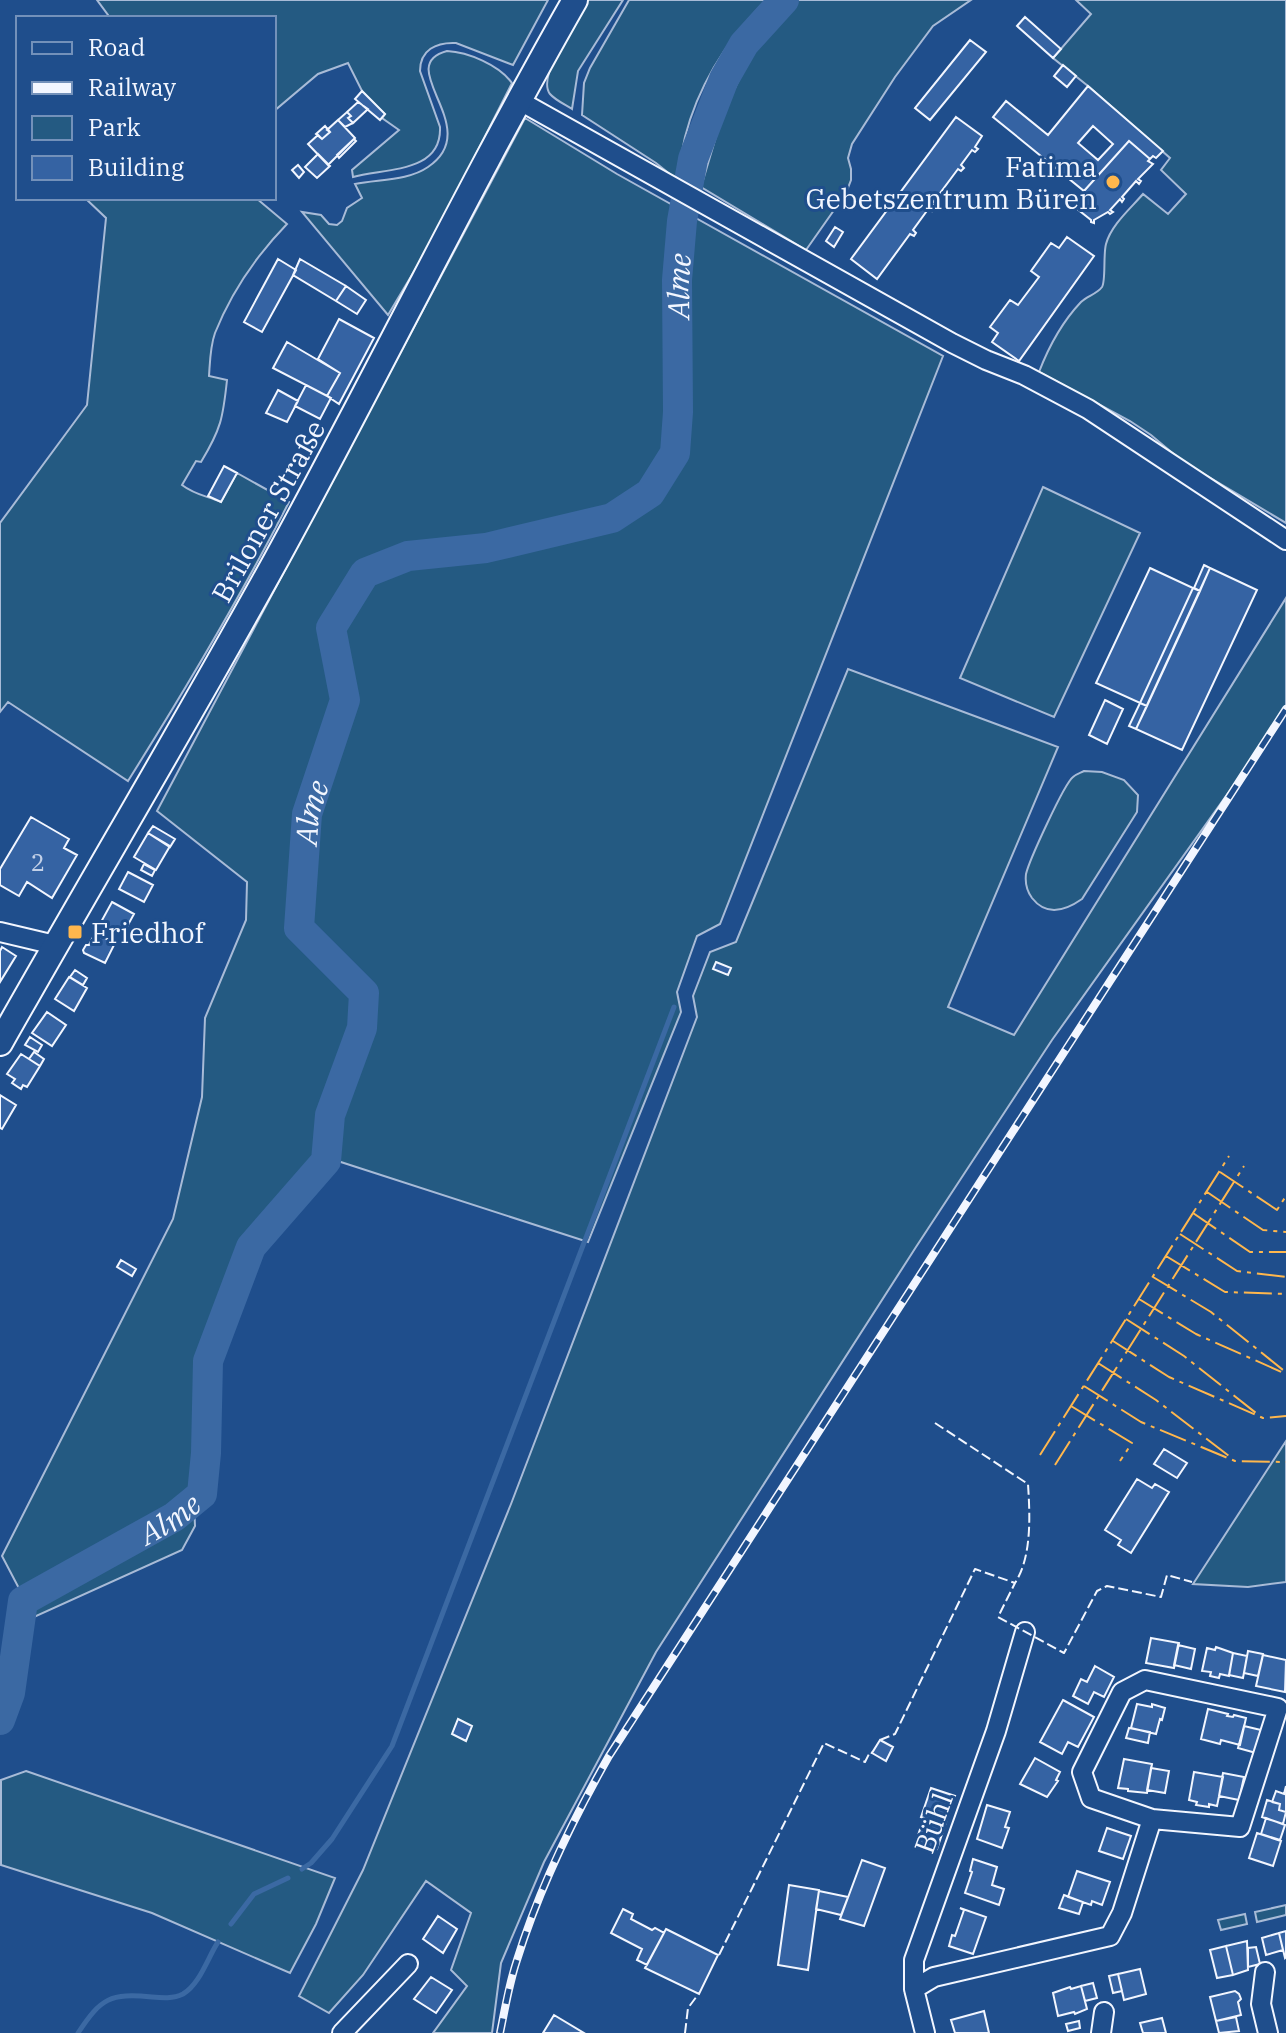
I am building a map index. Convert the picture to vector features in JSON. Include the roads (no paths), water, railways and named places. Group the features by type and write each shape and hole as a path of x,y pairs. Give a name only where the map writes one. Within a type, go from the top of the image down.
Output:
{"main road":[{"name":"Briloner Straße","path":"0,1043 275,561 518,100 575,0"}],"street":[{"path":"518,100 952,343 1024,375 1088,409 1286,540"},
{"path":"0,932 55,945"},
{"name":"Bühl","path":"925,2033 914,1989 914,1960 996,1731 1025,1632"},
{"path":"1145,1680 1282,1709 1240,1827 1152,1819 1091,1798 1082,1772 1122,1692 1145,1680"},
{"path":"914,1989 934,1977 1110,1936 1122,1913 1152,1819"},
{"path":"342,2033 408,1964"},
{"path":"1265,1972 1261,2004 1268,2033"},
{"path":"1101,2033 1104,2012"}],"waterway":[{"name":"Alme","path":"0,1720 10,1693 23,1601 174,1517 202,1494 208,1361 251,1247 326,1161 330,1115 362,1028 364,993 299,928 307,814 345,700 331,628 365,573 408,556 486,548 612,518 650,493 675,453 678,412 677,280 682,221 693,159 724,79 744,44 784,0"},
{"path":"302,1869 332,1839 392,1746 674,1007"},
{"path":"231,1924 254,1894 288,1878"},
{"path":"78,2033 100,2005 116,1997 168,1998 183,1994 199,1977 218,1942"}],"railway":[{"path":"500,2033 514,1969 535,1907 569,1830 609,1756 1286,709"}],"place":[{"name":"Fatima Gebetszentrum Büren","path":"1113,182"},
{"name":"Friedhof","path":"75,932"}]}
